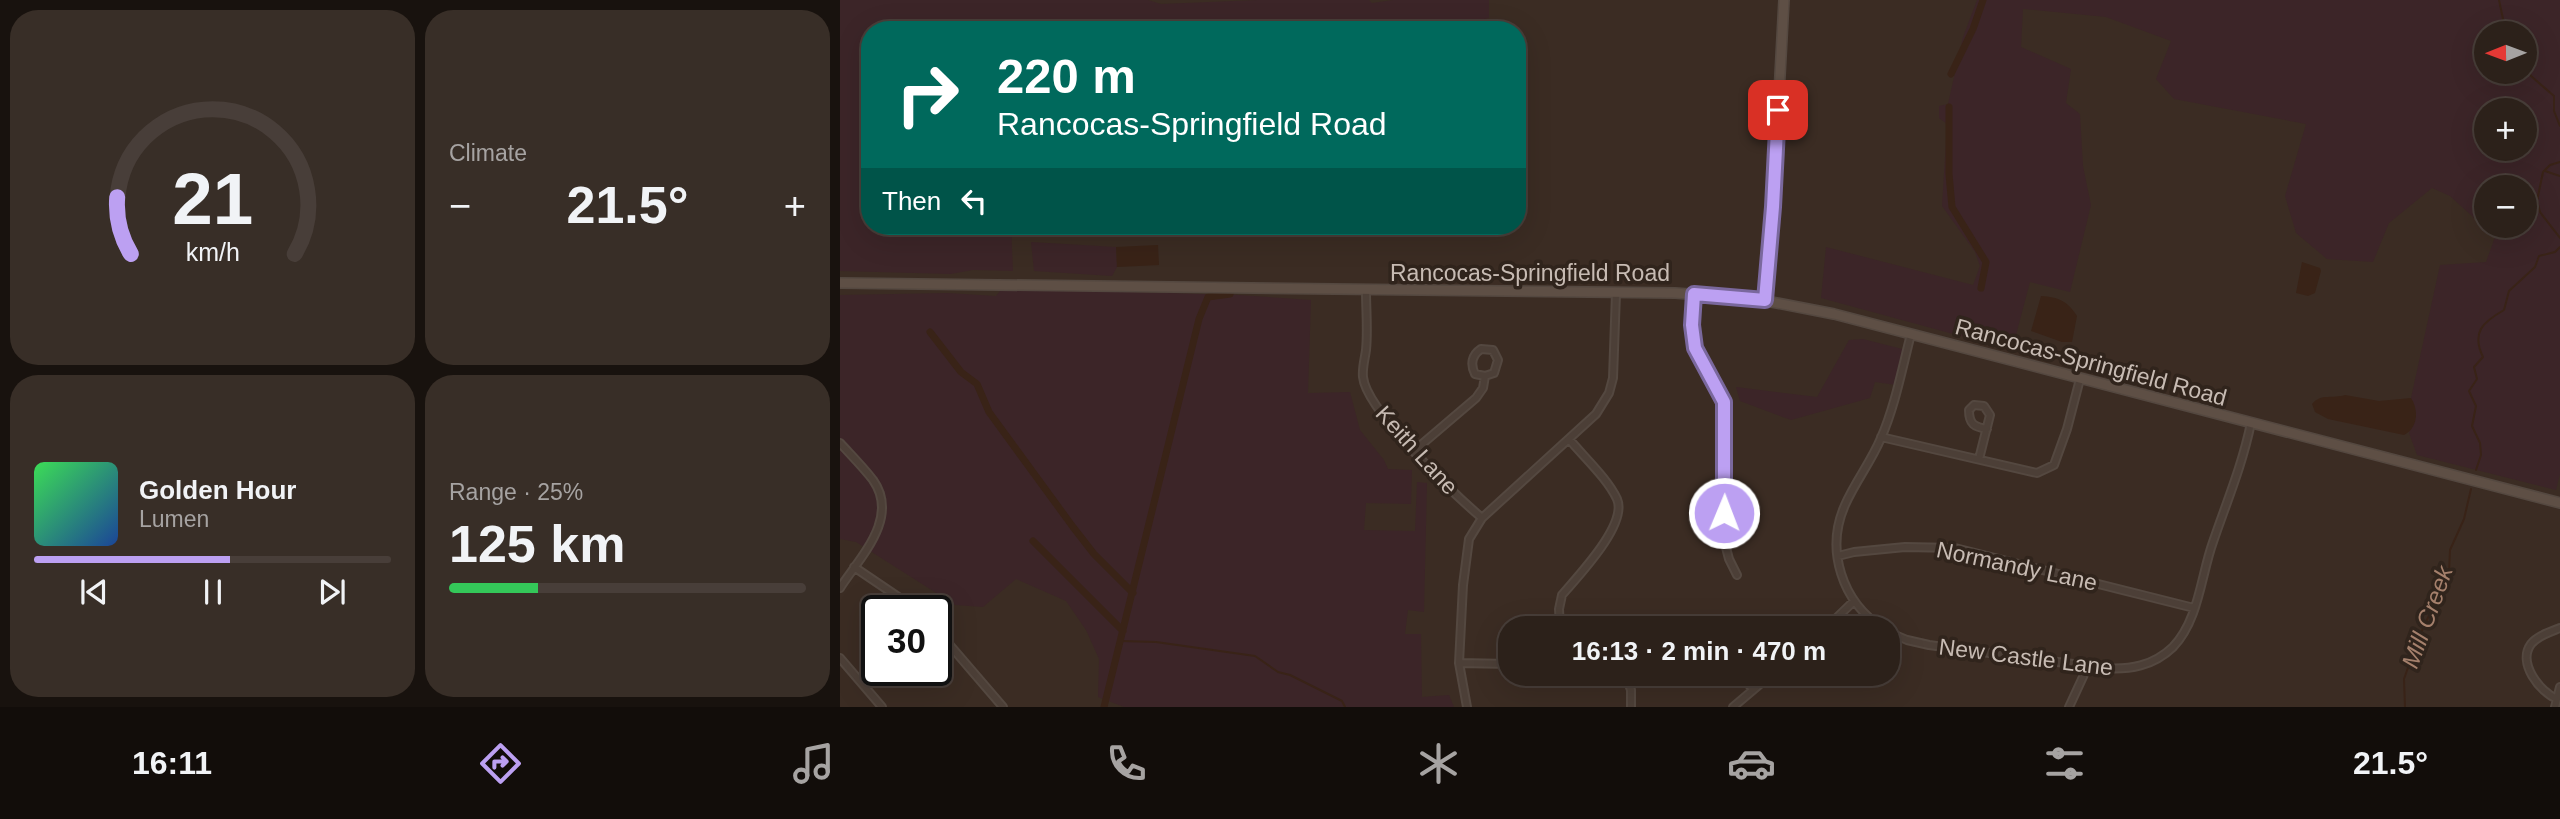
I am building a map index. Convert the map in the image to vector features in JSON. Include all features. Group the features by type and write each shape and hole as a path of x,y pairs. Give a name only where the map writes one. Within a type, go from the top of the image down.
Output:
{"main road":[{"path":"1765,300 1773,207 1784,0"},
{"name":"Rancocas-Springfield Road","path":"840,282 1694,294 1765,300 1834,314 2560,503"}],"street":[{"name":"Keith Lane","path":"1366,291 1363,377 1367,390 1383,416 1448,488 1482,518"},
{"path":"1467,707 1459,663 1463,586 1467,548 1472,531 1482,518 1597,414 1609,393 1613,378 1616,293"},
{"path":"1694,294 1692,325 1695,348 1724,402 1724,540 1737,575"},
{"path":"1866,616 1853,602 1843,578 1838,556 1839,527 1843,507 1881,437 1911,334"},
{"path":"1481,349 1493,350 1498,360 1494,373 1485,376 1475,374 1472,369 1473,358 1481,349"},
{"path":"1415,450 1476,398 1483,388 1485,376"},
{"path":"1881,437 2037,473 2054,465 2080,379"},
{"name":"New Castle Lane","path":"1900,636 1929,645 2088,666 2132,668 2160,658 2180,638 2194,608 2213,542 2237,479 2251,423"},
{"path":"1979,459 1987,429"},
{"path":"1559,616 1562,595 1615,527 1620,509 1613,492 1569,439"},
{"path":"840,443 874,482 881,498 883,514 878,530 840,588"},
{"name":"Normandy Lane","path":"1838,556 1905,547 1955,548 2194,608"},
{"path":"854,567 895,595"},
{"path":"1838,616 1853,602"},
{"path":"2560,628 2533,642 2527,653 2529,668 2537,683 2556,703 2560,687"},
{"path":"952,648 1003,707"},
{"path":"840,658 882,707"},
{"path":"1459,663 1498,664"},
{"path":"2069,707 2088,666"},
{"path":"1630,686 1631,707"},
{"path":"1750,686 1753,690"},
{"path":"1732,707 1758,686"}],"shaded area":[{"path":"840,0 1148,0 1161,4 1257,0 1369,0 1372,3 1393,0 1489,0 1489,18 1480,20 861,21 861,235 1011,235 1013,271 973,270 951,274 840,271"},
{"path":"1977,0 2560,0 2560,474 2556,490 2417,455 2409,433 2416,415 2411,398 2440,265 2486,262 2495,238 2537,238 2537,175 2474,175 2474,218 2450,196 2432,188 2389,223 2373,262 2327,259 2296,233 2285,196 2306,124 2174,99 2156,79 2171,41 2106,17 2023,9 2021,47 2071,69 2066,103 2080,114 2083,166 2091,205 2070,292 2030,282 2012,350 1821,298 1826,247 1973,285 1980,266 1975,252 1942,206 1947,124 1939,118 1939,106 1948,104 1963,37"},
{"path":"1031,242 1116,247 1117,267 1112,276 1034,271"},
{"path":"1158,245 1159,265 1117,267 1116,247"},
{"path":"2302,262 2320,268 2321,271 2315,293 2308,296 2296,293"},
{"path":"1000,291 1239,295 1311,300 1308,393 1350,392 1360,430 1388,469 1412,470 1411,504 1366,503 1364,530 1415,531 1417,482 1427,483 1424,612 1408,610 1405,634 1421,634 1422,697 1449,695 1454,707 1124,707 1098,697 1099,659 1086,630 1066,601 1016,579 983,607 955,605 952,603 952,595 939,595 856,542 840,539 840,295 948,293 996,296"},
{"path":"2041,296 2062,301 2074,311 2077,316 2072,342 2062,342 2031,331"},
{"path":"1863,339 1906,350 1896,385 1875,382 1870,398 1791,420 1740,401 1736,387 1817,397 1849,340"},
{"path":"2345,395 2379,401 2411,398 2416,413 2412,428 2404,435 2328,419 2315,412 2312,404 2323,397"}],"waterway":[{"path":"1951,74 1973,29 1983,0"},
{"name":"Mill Creek","path":"2499,0 2503,21"},
{"name":"Mill Creek","path":"2538,82 2554,96 2554,111 2560,126"},
{"path":"1949,107 1952,207 1986,262 1981,288"},
{"name":"Mill Creek","path":"2560,162 2550,165 2543,172 2537,201 2540,212 2560,238"},
{"path":"2545,171 2560,176"},
{"name":"Mill Creek","path":"2476,470 2481,455 2480,443 2472,426 2476,406 2469,391 2477,379 2474,367 2483,357 2478,341 2479,334 2490,319 2504,310 2509,291 2535,267 2539,256 2555,252 2560,247"},
{"path":"1104,707 1199,319 1208,297 1230,294"},
{"path":"930,332 961,372 977,384 989,412 1073,527 1094,554 1133,593"},
{"name":"Mill Creek","path":"2405,707 2404,679 2434,605 2435,591 2449,572 2450,550 2464,519 2471,489"},
{"path":"1033,541 1123,631"},
{"path":"1121,641 1156,642 1255,656 1278,672 1290,675 1342,701 1345,707"}],"route":[{"path":"1724,513 1724,402 1696,354 1692,325 1694,294 1765,300 1778,110"}]}
